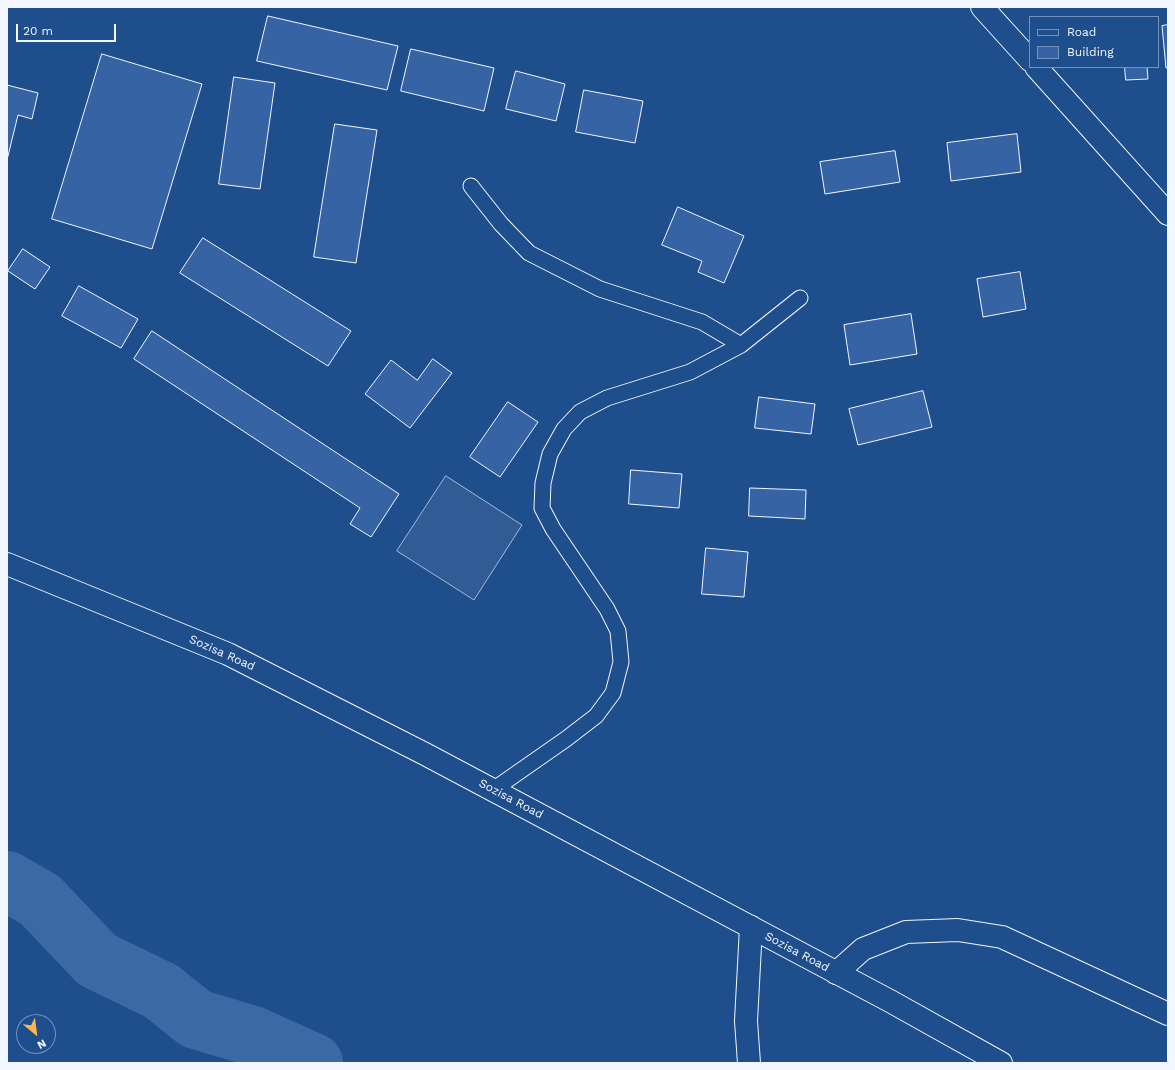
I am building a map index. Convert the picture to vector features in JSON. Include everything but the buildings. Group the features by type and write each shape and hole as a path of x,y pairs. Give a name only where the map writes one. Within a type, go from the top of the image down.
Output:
{"main road":[{"path":"982,7 1029,59"},
{"path":"1037,68 1168,214"},
{"name":"Sozisa Road","path":"7,564 228,654 425,754 890,1001 1001,1063"},
{"path":"748,1063 746,1021 751,927"},
{"path":"836,973 863,949 906,932 958,930 1002,937 1168,1014"}],"lane":[{"path":"471,186 501,224 529,253 600,290 702,322 741,346"},
{"path":"493,790 566,740 596,716 613,694 621,662 618,632 607,609 553,529 542,508 543,482 550,454 564,429 580,412 607,398 690,372 741,346 800,298"}],"shaded area":[{"path":"446,476 522,525 474,600 397,551"}],"waterway":[{"path":"7,881 40,900 97,960 161,991 196,1019 253,1036 313,1063"}]}
